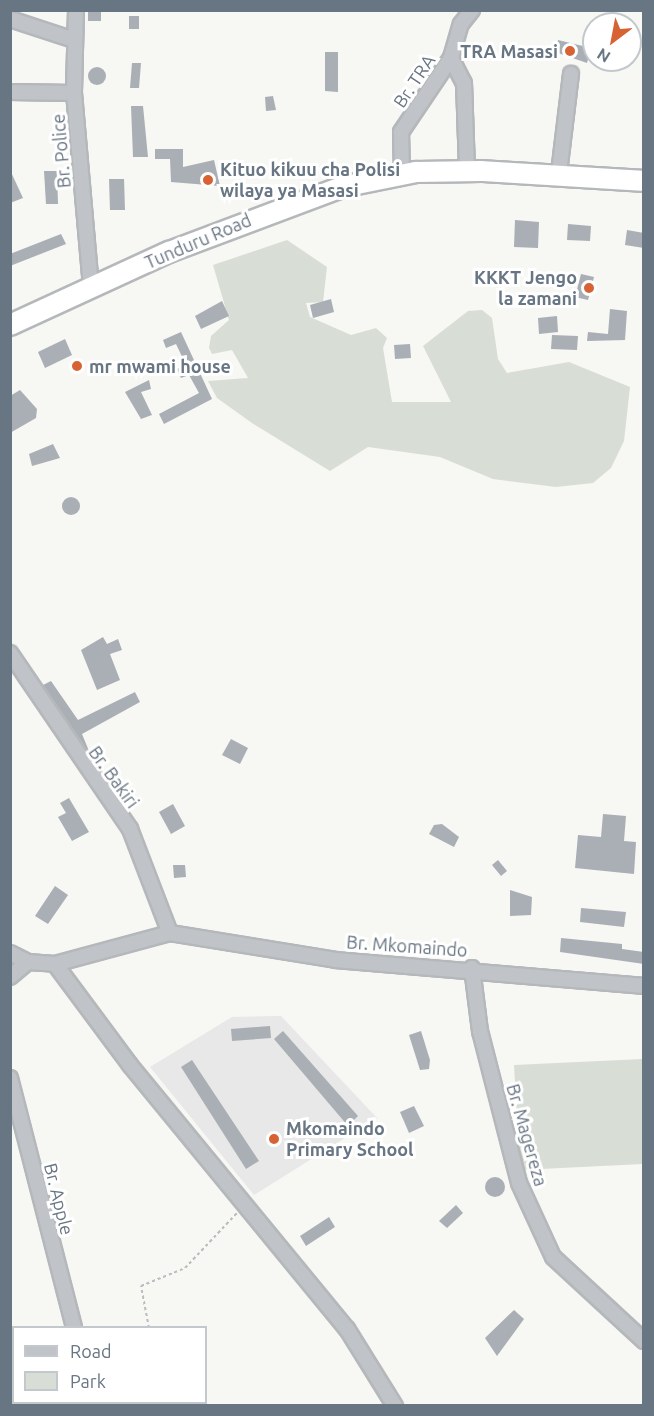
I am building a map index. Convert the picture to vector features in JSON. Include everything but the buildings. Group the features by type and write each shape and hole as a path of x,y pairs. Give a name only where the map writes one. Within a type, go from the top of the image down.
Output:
{"highway":[{"name":"Tunduru Road","path":"10,325 271,210 402,175 467,171 559,173 644,181"}],"street":[{"name":"Br. Police","path":"76,10 74,93 91,288"},
{"name":"Br. TRA","path":"402,175 401,132 451,58 461,24 472,10"},
{"path":"10,19 74,40"},
{"path":"451,58 464,83 467,171"},
{"path":"559,173 571,74"},
{"path":"10,92 74,93"},
{"name":"Br. Bakiri","path":"10,653 130,829 170,933"},
{"path":"10,952 28,962 55,964 170,933"},
{"name":"Br. Mkomaindo","path":"170,933 336,960 472,968 644,986"},
{"path":"10,977 28,962"},
{"path":"55,964 347,1329 395,1406"},
{"name":"Br. Magereza","path":"472,968 480,1031 519,1183 543,1236 553,1257 644,1341"},
{"name":"Br. Apple","path":"10,1078 73,1326"}],"path":[{"path":"149,1326 141,1286 185,1268 201,1245 246,1205"}],"shaded area":[{"path":"281,1016 377,1118 254,1195 150,1067 232,1017"}],"green space":[{"path":"287,240 327,267 323,302 306,303 310,317 351,335 376,328 387,338 383,348 392,402 451,402 423,346 468,311 482,310 492,318 498,359 507,373 569,362 630,387 624,441 611,468 593,483 556,487 493,479 440,457 368,447 330,471 252,423 217,398 208,381 248,378 232,350 212,354 209,348 211,336 229,320 213,265"},
{"path":"643,1059 643,1164 520,1170 514,1065"}],"place":[{"name":"TRA Masasi","path":"570,51"},
{"name":"Kituo kikuu cha Polisi wilaya ya Masasi","path":"208,180"},
{"name":"KKKT Jengo la zamani","path":"589,288"},
{"name":"mr mwami house","path":"77,366"},
{"name":"Mkomaindo Primary School","path":"274,1139"}]}
